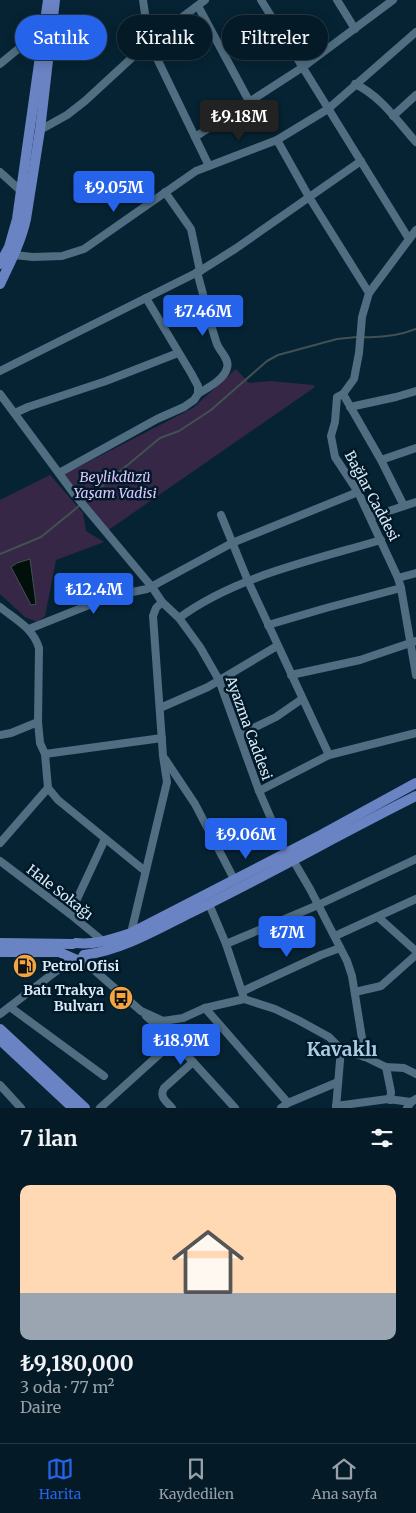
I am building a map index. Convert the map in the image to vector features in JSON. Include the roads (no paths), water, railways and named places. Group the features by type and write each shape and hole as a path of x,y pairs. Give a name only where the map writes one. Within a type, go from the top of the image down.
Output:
{"main road":[{"path":"46,15 48,0"},
{"path":"0,284 23,234 26,220 40,130 56,0"},
{"path":"0,264 9,247 15,229 40,60"},
{"path":"0,952 59,952 77,958 97,953 143,936 209,904 321,835 416,783"},
{"path":"0,943 88,944 104,942 131,933 180,907 416,796"},
{"path":"75,944 68,950 77,958"},
{"path":"75,944 83,947 77,958"},
{"path":"0,1029 85,1108"},
{"path":"0,1040 73,1108"}],"street":[{"path":"142,0 144,15"},
{"path":"186,15 206,0"},
{"path":"260,0 410,239"},
{"path":"337,0 354,29"},
{"path":"195,137 303,67 393,0"},
{"path":"198,6 249,101"},
{"path":"14,255 33,257 62,256 84,249 196,171 277,140 328,109 416,32"},
{"path":"0,64 15,52"},
{"path":"40,130 67,115 85,101 129,60"},
{"path":"158,60 210,166"},
{"path":"356,84 375,96 416,142"},
{"path":"393,116 416,95"},
{"path":"277,140 370,293"},
{"path":"0,371 199,271 235,249 361,161"},
{"path":"0,172 21,192"},
{"path":"59,472 157,419 184,407 226,372 227,360 219,349 214,334 191,228 165,192"},
{"name":"Bağlar Caddesi","path":"416,230 370,293 361,324 359,353 354,379 343,394 337,397 335,422 331,436 335,457 358,492 398,578 413,642 416,675"},
{"path":"146,298 198,386 198,394"},
{"path":"15,413 178,353"},
{"path":"350,407 396,398 416,391"},
{"name":"Ayazma Caddesi","path":"0,394 75,495 152,587 162,602 179,618 219,680 258,791 289,856 335,936 352,976 365,1057"},
{"path":"343,394 381,460 404,506"},
{"path":"381,460 416,448"},
{"path":"29,629 113,596 147,590 232,543 358,492"},
{"path":"371,517 416,502"},
{"path":"221,515 248,581 329,755"},
{"path":"179,618 196,606 248,581 380,540"},
{"path":"398,578 416,573"},
{"path":"268,625 401,588"},
{"path":"131,933 167,782 163,756 153,616 156,608 162,602"},
{"path":"0,607 29,629 37,640 39,648 38,722 40,743 45,754 48,788 58,800 145,871"},
{"path":"291,675 360,660 413,642"},
{"path":"160,708 219,680 278,646"},
{"path":"239,735 276,717 302,699"},
{"path":"0,735 38,722"},
{"path":"258,791 329,755 416,733"},
{"path":"45,754 162,738"},
{"path":"163,756 195,804 235,881"},
{"path":"0,843 48,788"},
{"path":"70,914 105,839"},
{"path":"226,944 318,905 416,859"},
{"name":"Hale Sokağı","path":"0,861 104,942"},
{"path":"335,936 416,899"},
{"path":"209,904 226,944 243,995 298,1020 329,1037 341,1049 386,1067 404,1068 416,1074"},
{"path":"355,992 381,986 416,953 378,917"},
{"path":"140,1012 164,1021 183,1018 243,995 321,955 340,948"},
{"path":"0,1014 77,958 94,970 174,1041 234,1108"},
{"path":"10,1006 104,1076"},
{"path":"205,1008 288,1103"},
{"path":"100,1108 174,1041"},
{"path":"341,1049 336,1107 390,1100 411,1103"},
{"path":"172,1108 163,1098 162,1092 193,1062"},
{"path":"386,1067 391,1092 390,1100"},
{"path":"281,1108 288,1103 338,1082"},
{"path":"0,1085 21,1108"}],"waterway":[{"path":"362,337 390,336 416,329"},
{"path":"83,502 160,438 179,431 211,410 267,361 278,355 337,339 357,337"},
{"path":"0,554 41,537 79,506"}],"place":[{"name":"Petrol Ofisi","path":"25,966"},
{"name":"Batı Trakya Bulvarı","path":"121,998"}],"district":[{"name":"Kavaklı","path":"342,1049"}],"park label":[{"name":"Beylikdüzü Yaşam Vadisi","path":"115,486"}]}
